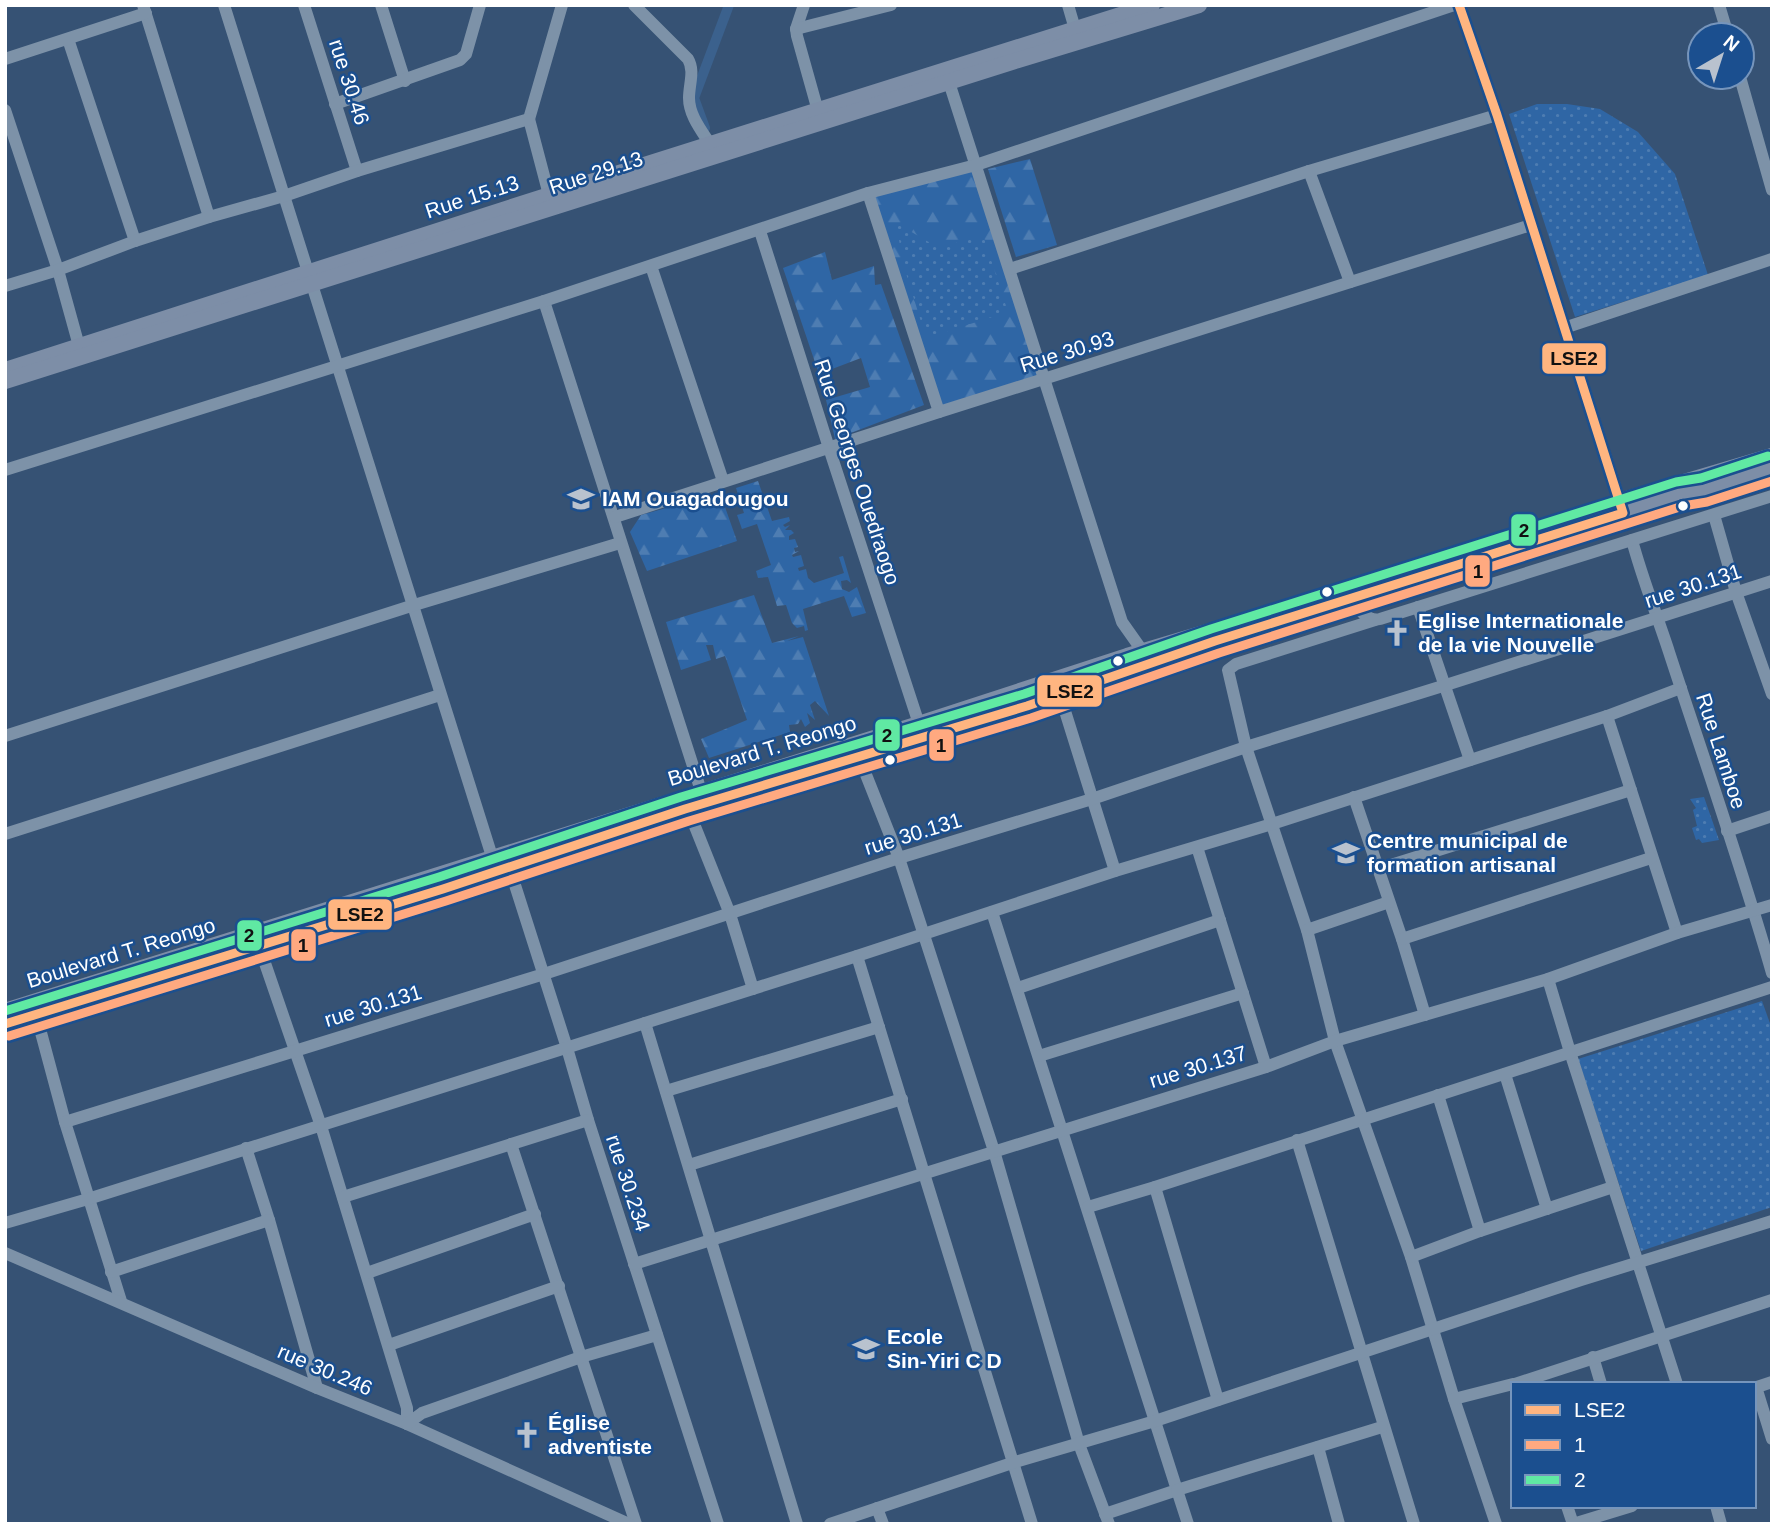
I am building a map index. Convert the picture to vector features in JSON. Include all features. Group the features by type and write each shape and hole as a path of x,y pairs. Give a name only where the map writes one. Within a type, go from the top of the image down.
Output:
{"main road":[{"name":"Rue 15.13","path":"5,370 309,278 549,195 710,144 947,76 1075,29 1152,5"},
{"name":"Rue 29.13","path":"5,381 309,278 947,76 1199,5"},
{"name":"Boulevard T. Reongo","path":"5,1024 257,939 501,862 688,809 1060,695 1772,456"},
{"name":"Boulevard T. Reongo","path":"501,862 701,791 1142,652 1506,540 1621,507 1704,489 1772,468"},
{"name":"Boulevard T. Reongo","path":"5,1011 257,939"}],"street":[{"name":"rue 30.46","path":"304,5 357,171"},
{"path":"381,5 405,81"},
{"path":"335,104 454,63 466,54 480,5"},
{"path":"549,195 529,119 562,5"},
{"path":"634,5 692,65 690,106 710,144"},
{"path":"804,5 796,29 818,111"},
{"path":"1068,5 1075,29"},
{"path":"5,470 544,301 868,193 976,165 1454,5"},
{"path":"1459,5 1497,115 1621,507"},
{"path":"796,29 889,6"},
{"name":"rue 30.234","path":"229,7 284,196 411,606 440,695 544,974 718,1524"},
{"path":"5,59 68,39 144,9 209,217"},
{"path":"68,39 135,241"},
{"path":"947,76 1122,622 1153,665"},
{"path":"1744,91 1772,189"},
{"path":"5,110 9,135 58,270 79,346"},
{"path":"1010,269 1308,171 1497,115"},
{"path":"5,285 58,270 209,217 529,119"},
{"path":"1308,171 1350,282"},
{"path":"868,193 939,412"},
{"name":"Rue 30.93","path":"615,517 1531,225"},
{"name":"Rue Georges Ouedraogo","path":"760,231 919,724"},
{"path":"1564,328 1772,260"},
{"path":"651,266 723,481"},
{"path":"544,301 701,791"},
{"path":"1496,1524 1454,1399 1411,1257 1335,1041 1307,930 1246,747 1228,670 1231,666 1772,496"},
{"path":"1714,515 1736,592 1772,694"},
{"name":"Rue Lamboe","path":"1632,540 1772,973"},
{"path":"5,736 411,606 620,543"},
{"name":"rue 30.131","path":"65,1122 544,974 899,858 1092,799 1246,747 1772,581"},
{"path":"1352,599 1360,611 1375,620"},
{"path":"1418,607 1469,760"},
{"path":"5,1223 321,1126 1115,871 1272,824 1607,716 1681,688"},
{"path":"5,834 440,695"},
{"path":"1060,695 1115,871"},
{"path":"1607,716 1676,933"},
{"path":"859,757 899,858 994,1152 1079,1444 1107,1519 1177,1490 1382,1427"},
{"path":"1377,869 1631,790"},
{"path":"1354,797 1425,1015"},
{"path":"688,809 730,914 753,989"},
{"path":"1727,831 1772,816"},
{"path":"1197,847 1266,1067"},
{"path":"1402,939 1651,858"},
{"path":"1307,930 1389,902"},
{"name":"rue 30.137","path":"634,1264 1266,1067 1335,1041 1548,979 1676,933 1772,905"},
{"path":"992,912 1188,1524"},
{"path":"1018,988 1220,920"},
{"path":"257,939 321,1126 367,1273 407,1408 407,1424"},
{"path":"857,956 1032,1524"},
{"path":"1548,979 1676,1382"},
{"path":"1088,1207 1772,987"},
{"path":"1039,1056 1243,993"},
{"path":"36,1014 65,1122 121,1301"},
{"path":"645,1023 797,1524"},
{"path":"666,1091 879,1027"},
{"path":"1505,1074 1546,1209"},
{"path":"1438,1095 1479,1231"},
{"path":"690,1166 902,1099"},
{"path":"343,1197 588,1120"},
{"path":"1297,1140 1413,1524"},
{"path":"511,1144 636,1524"},
{"path":"246,1148 317,1388"},
{"path":"1155,1187 1218,1400"},
{"path":"1411,1257 1479,1231 1614,1187"},
{"path":"367,1273 535,1214"},
{"path":"111,1272 269,1220"},
{"path":"830,1524 1012,1463 1155,1421 1433,1328 1772,1221"},
{"name":"rue 30.246","path":"5,1253 317,1388 407,1424 629,1524"},
{"path":"389,1345 559,1286"},
{"path":"1523,1382 1772,1300"},
{"path":"407,1424 422,1413 581,1357 657,1335"},
{"path":"1593,1357 1600,1382"},
{"path":"1454,1399 1511,1385"},
{"path":"1756,1390 1772,1439"},
{"path":"1318,1447 1339,1524"},
{"path":"877,1508 883,1524"},
{"path":"1573,1524 1625,1508"}],"green space":[{"path":"1537,104 1567,104 1600,109 1638,132 1675,174 1708,275 1575,317 1509,114"},
{"path":"1030,159 1057,245 1016,257 988,169"},
{"path":"974,168 1042,380 938,409 869,195"},
{"path":"896,223 939,248 983,235 1008,312 926,338 902,260 912,258 911,250 901,251"},
{"path":"825,252 832,280 874,266 875,285 881,284 924,405 835,439 826,400 870,387 861,358 819,374 783,268"},
{"path":"758,481 772,521 789,517 790,521 783,525 790,525 785,530 794,533 789,536 789,540 795,539 798,547 794,548 795,552 799,551 792,555 793,557 801,555 804,566 798,568 799,571 806,569 808,578 814,583 844,573 839,557 843,556 851,583 847,580 841,581 842,589 849,592 857,587 866,613 852,617 844,596 803,609 808,630 805,631 804,626 797,628 792,623 786,605 777,606 768,577 758,578 756,571 771,565 757,524 742,529 737,515 744,513 736,488"},
{"path":"720,493 737,541 647,571 630,532 641,515"},
{"path":"754,595 772,643 803,637 829,716 815,701 810,705 815,720 807,713 810,723 805,727 801,719 798,724 789,725 790,732 709,758 701,739 747,720 725,656 716,659 713,645 706,645 711,660 681,670 666,622"},
{"path":"1704,797 1719,840 1702,843 1699,839 1696,840 1692,828 1697,826 1693,810 1696,808 1690,799"},
{"path":"1762,1001 1772,1029 1772,1207 1641,1251 1578,1059"}],"waterway":[{"path":"705,128 694,98 729,5"}],"transit line":[{"name":"LSE2","path":"5,1024 443,889 685,809 1027,706 1215,641 1623,513 1497,115 1459,5"},
{"name":"2","path":"5,1011 439,877 681,797 1024,694 1211,629 1676,482 1701,478 1768,456"},
{"name":"1","path":"9,1036 446,901 689,821 1031,718 1219,653 1683,506 1707,502 1772,481"}],"place":[{"name":"IAM Ouagadougou","path":"581,499"},
{"name":"Eglise Internationale de la vie Nouvelle","path":"1397,633"},
{"name":"Centre municipal de formation artisanal","path":"1346,853"},
{"name":"Ecole Sin-Yiri C D","path":"866,1349"},
{"name":"Église adventiste","path":"527,1435"}]}
